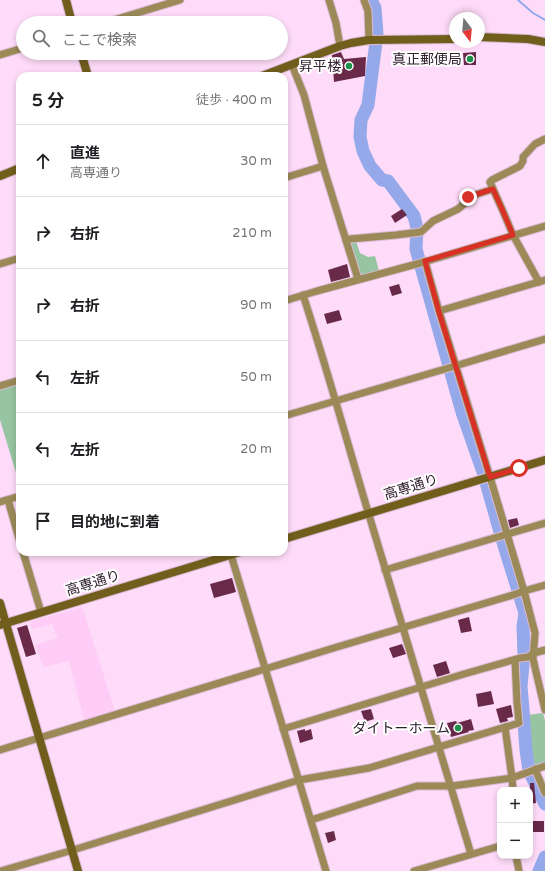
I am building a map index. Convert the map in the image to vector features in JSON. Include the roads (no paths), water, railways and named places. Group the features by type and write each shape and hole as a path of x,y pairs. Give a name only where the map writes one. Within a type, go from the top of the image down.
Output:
{"street":[{"path":"66,0 70,16"},
{"path":"127,16 180,0"},
{"path":"329,0 336,23 340,46"},
{"path":"364,0 368,10 369,40"},
{"path":"485,37 528,39 545,42"},
{"path":"272,72 351,42 380,39 449,39"},
{"path":"0,55 16,50"},
{"path":"83,60 87,72"},
{"path":"292,64 304,96 323,166 358,280"},
{"path":"439,312 542,281 513,235 490,182 520,166 523,161 523,157 535,144 545,140"},
{"path":"288,177 323,166"},
{"path":"0,176 16,170"},
{"path":"346,240 396,236 421,232 433,221 458,210 465,203 468,197 493,189"},
{"path":"288,299 545,226"},
{"path":"0,264 16,259"},
{"path":"422,262 439,312 486,478 507,534 524,591 535,633 533,659 545,710"},
{"path":"303,295 471,854"},
{"path":"288,415 545,339"},
{"path":"0,386 16,381"},
{"name":"高専通り","path":"288,538 545,460"},
{"path":"0,502 16,497"},
{"path":"8,500 16,528"},
{"path":"385,570 545,523"},
{"path":"24,556 41,612"},
{"name":"高専通り","path":"3,624 220,556"},
{"path":"231,556 326,871"},
{"path":"0,750 545,585"},
{"path":"0,603 3,624 40,738 78,871"},
{"path":"283,729 528,657 534,653 545,650"},
{"path":"0,871 299,780 369,768 519,723 515,660"},
{"path":"504,727 513,787"},
{"path":"311,820 417,786 451,786 512,778 545,766"},
{"path":"534,770 545,793"},
{"path":"414,871 497,847"},
{"path":"517,859 519,871"}],"waterway":[{"path":"371,0 375,8 377,34 368,105 361,120 360,137 363,151 370,166 382,180 388,181 414,216 417,228 416,249 462,412 483,472 525,613 523,626 524,655 521,686 526,750 529,771 545,804"},
{"path":"518,0 533,13 545,20"},
{"path":"539,871 545,857"}],"place":[{"name":"真正郵便局","path":"470,59"},
{"name":"昇平楼","path":"349,66"},
{"name":"ダイトーホーム","path":"458,728"}]}
